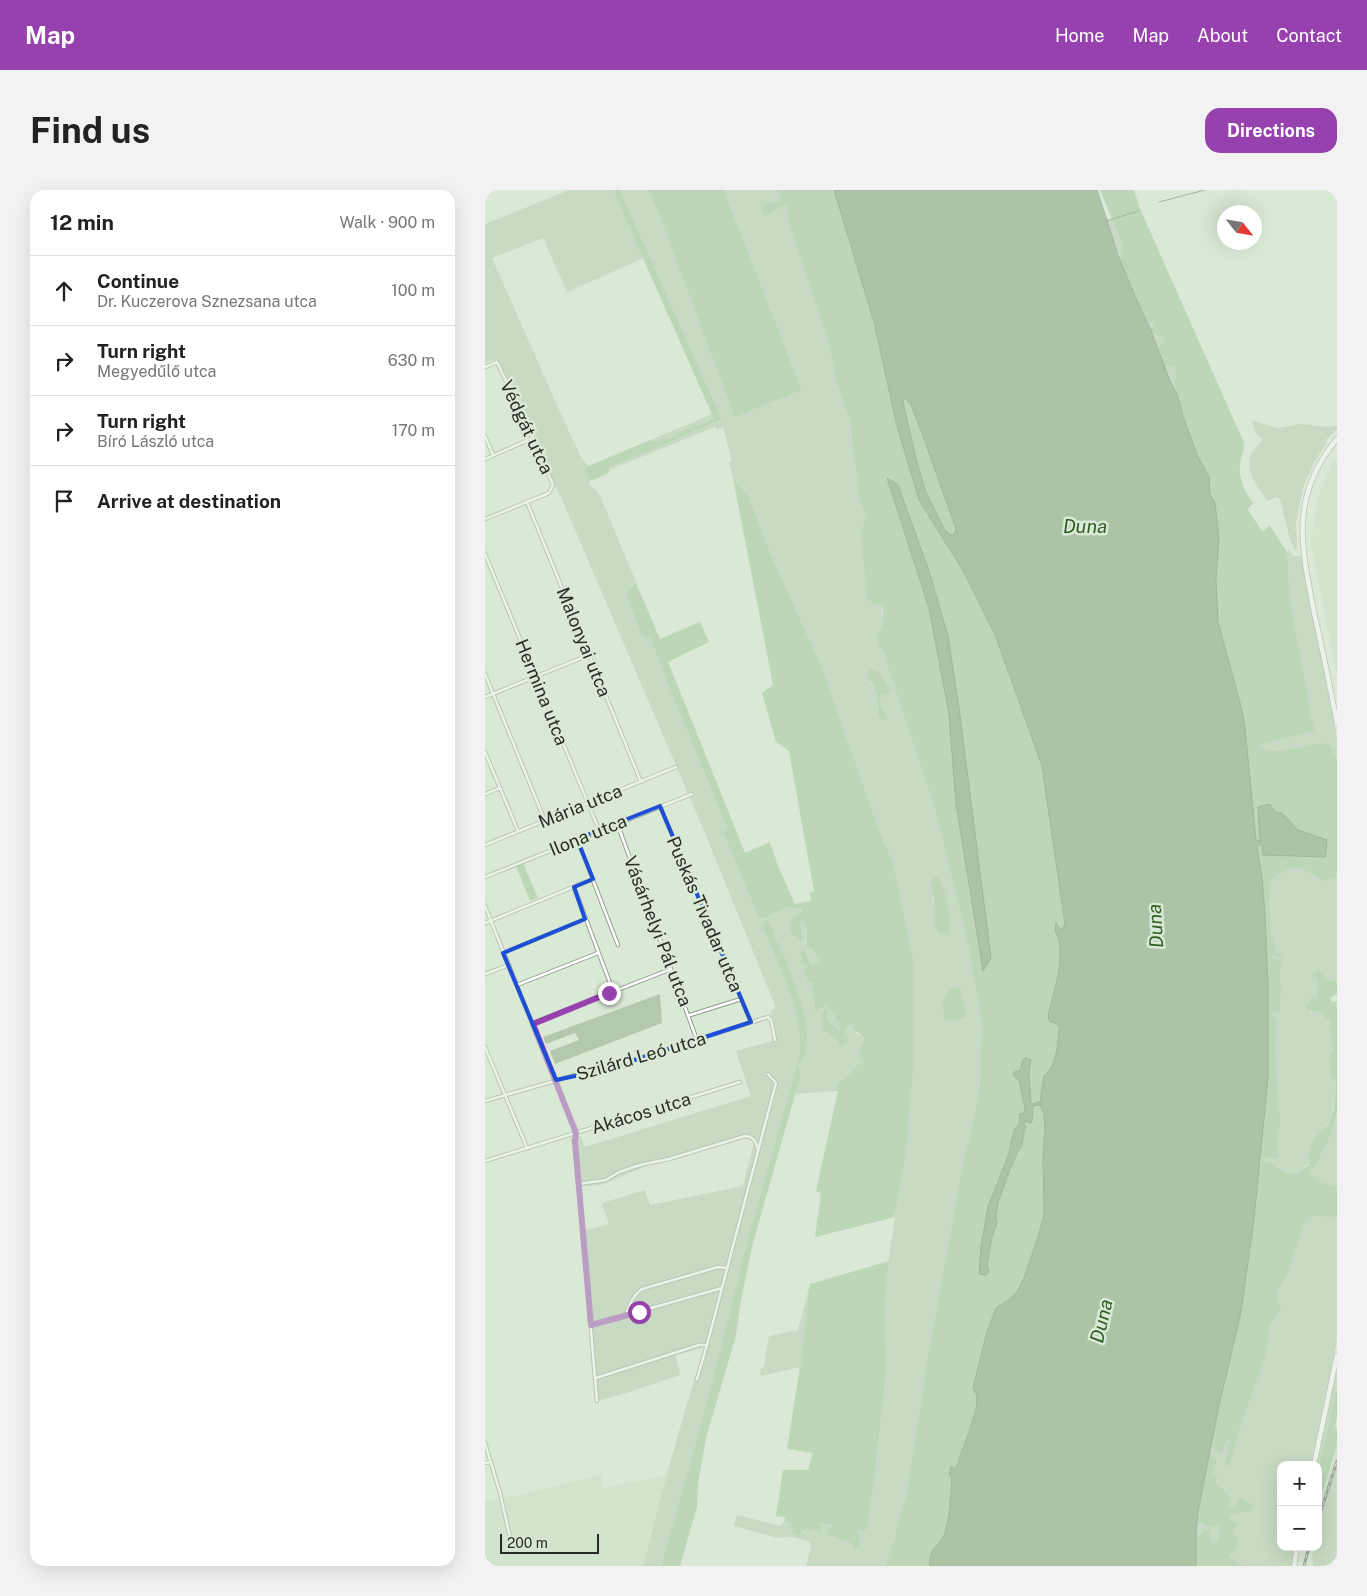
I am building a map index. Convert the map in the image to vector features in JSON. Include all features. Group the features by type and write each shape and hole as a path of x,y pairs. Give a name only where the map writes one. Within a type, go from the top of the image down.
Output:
{"main road":[{"path":"1337,439 1319,465 1309,485 1303,509 1301,533 1306,572 1337,722"},
{"path":"1315,1461 1337,1355"},
{"path":"1294,1566 1296,1551"}],"street":[{"name":"Védgát utca","path":"485,367 497,362 553,483 549,493 527,502"},
{"path":"485,436 493,455"},
{"path":"485,459 533,438"},
{"path":"485,519 527,502"},
{"name":"Malonyai utca","path":"527,502 641,782"},
{"name":"Hermina utca","path":"485,554 599,830"},
{"path":"485,697 589,655"},
{"path":"485,674 545,821"},
{"path":"485,752 519,831"},
{"name":"Mária utca","path":"485,845 676,767"},
{"path":"485,794 500,788"},
{"name":"Ilona utca","path":"485,878 599,830 692,794"},
{"name":"Puskás Tivadar utca","path":"660,806 751,1022"},
{"name":"Vásárhelyi Pál utca","path":"617,823 697,1040"},
{"path":"577,840 618,945"},
{"path":"485,923 593,879"},
{"path":"574,887 613,991"},
{"path":"485,906 576,1133 575,1142 597,1400"},
{"path":"503,953 585,919"},
{"path":"517,985 598,953"},
{"path":"485,974 509,965"},
{"path":"533,1024 671,969"},
{"path":"689,1016 741,999"},
{"name":"Szilárd Leó utca","path":"485,1101 586,1072 604,1070 768,1017 771,1020 775,1040"},
{"path":"485,1047 527,1148"},
{"path":"697,1379 776,1083 768,1074"},
{"name":"Akácos utca","path":"485,1161 740,1082"},
{"path":"579,1184 606,1180 619,1172 640,1165 669,1159 745,1136 752,1138 757,1143 758,1155"},
{"path":"626,1315 631,1301 636,1293 642,1289 718,1267 728,1268"},
{"path":"591,1325 722,1288"},
{"path":"596,1378 699,1345 707,1345"},
{"path":"485,1443 500,1493 510,1537"},
{"path":"485,1463 491,1462"}],"highlighted area":[{"path":"660,806 751,1022 604,1070 556,1080 503,953 585,919 574,887 593,879 577,839"}],"shaded area":[{"path":"569,190 613,190 644,258 567,292 543,238 492,258 565,423 581,457 588,466 586,467 590,480 589,484 597,491 601,498 636,582 629,588 626,595 642,636 651,639 727,828 724,831 759,918 768,917 786,907 801,908 800,914 797,917 795,936 801,941 804,939 800,926 803,919 807,928 805,944 821,960 814,965 811,964 808,955 801,956 802,959 800,959 807,965 803,971 814,990 813,1002 825,1004 836,1015 840,1029 839,1032 826,1018 828,1012 822,1011 837,1045 842,1045 846,1026 852,1024 857,1034 864,1038 865,1041 859,1059 863,1063 852,1069 850,1074 839,1081 834,1091 795,1094 801,1070 800,1067 797,1067 749,1235 704,1413 661,1566 643,1566 680,1429 705,1347 676,1355 680,1375 597,1401 581,1231 609,1224 602,1203 645,1190 650,1205 743,1186 754,1143 750,1139 741,1139 675,1159 654,1163 601,1185 577,1187 573,1147 570,1139 581,1136 585,1147 751,1096 736,1051 776,1040 773,1021 770,1016 772,1010 776,1008 707,838 560,495 497,362 493,360 485,363 485,224","holes":["767,921 790,970 806,1021 808,1037 806,1052 801,1063 798,1063 800,1047 799,1030 790,993 762,926"]},
{"path":"613,190 620,190 722,419 609,467 610,472 590,480 585,472 586,467 651,440 659,443 661,439 672,438 686,429 691,429 714,419"},
{"path":"620,190 648,190 660,216 802,390 724,190 777,190 780,198 778,202 763,205 778,209 780,206 787,204 788,214 829,345 837,385 850,420 859,500 866,518 861,531 872,601 878,605 884,604 882,624 877,635 879,647 885,655 935,809 966,935 982,1022 980,1083 974,1119 965,1153 929,1350 907,1492 896,1527 895,1539 885,1566 806,1566 811,1547 809,1542 794,1537 778,1538 734,1526 737,1515 781,1526 784,1522 791,1523 792,1531 803,1533 807,1529 817,1531 822,1526 816,1522 835,1526 828,1529 832,1537 848,1541 855,1550 861,1549 858,1529 867,1530 886,1372 885,1303 890,1250 905,1159 913,957 893,863 877,825 823,669 772,557 748,495 733,478 729,462 732,461 723,427 717,430 715,427 609,470 609,467 722,419","holes":["876,670 891,690 883,694 880,700 882,708 888,717 886,722 880,718 877,707 877,695 870,682","940,880 949,913 935,911 931,887"]},
{"path":"648,190 724,190 802,390 735,417 660,216"},
{"path":"777,190 834,190 874,322 897,426 919,500 965,574 996,637 1042,766 1065,924 1062,930 1058,927 1055,934 1061,949 1057,976 1055,1023 1059,1026 1056,1053 1052,1067 1044,1077 1041,1101 1031,1104 1029,1066 1022,1061 1021,1069 1014,1072 1013,1075 1019,1079 1025,1109 1024,1114 1019,1117 1019,1125 1014,1131 1008,1156 988,1207 981,1246 980,1274 987,1268 999,1201 1011,1167 1021,1148 1026,1126 1023,1124 1026,1121 1030,1123 1033,1120 1033,1106 1040,1105 1044,1113 1045,1130 1043,1158 1044,1214 1025,1275 1017,1292 996,1308 986,1335 973,1388 977,1396 976,1410 958,1463 953,1468 945,1534 937,1543 929,1560 930,1566 885,1566 895,1539 896,1527 907,1492 929,1350 965,1153 974,1119 980,1083 982,1022 966,935 935,809 885,655 879,647 877,635 882,624 884,604 878,605 867,599 861,531 866,518 859,500 850,420 837,385 829,345 789,221 787,205 765,215 762,211 762,205 778,201 780,197","holes":["887,478 898,485 930,574 948,636 959,708 983,970 956,804 949,714 929,608"]},
{"path":"1100,190 1134,190 1140,209 1244,443 1240,473 1244,489 1253,503 1247,509 1262,531 1270,526 1287,552 1289,595 1314,731 1257,745 1270,751 1278,751 1324,744 1330,745 1332,751 1337,756 1337,877 1325,881 1310,872 1294,867 1273,879 1270,889 1271,935 1275,941 1273,943 1277,953 1283,953 1283,957 1273,956 1272,959 1282,961 1280,978 1283,989 1280,995 1280,1013 1273,1012 1273,1018 1277,1018 1275,1049 1280,1123 1278,1156 1276,1159 1260,1156 1268,1078 1265,915 1257,847 1260,844 1262,846 1263,855 1325,857 1315,836 1298,830 1282,813 1275,813 1270,804 1262,807 1260,842 1256,840 1242,710 1218,622 1216,579 1219,537 1215,503 1210,494 1209,477 1198,457 1185,422 1175,384 1175,366 1164,367 1157,348 1160,347 1165,338 1151,333 1150,328 1153,328 1153,322 1148,322 1120,260 1123,245"},
{"path":"1140,209 1244,443 1240,473 1244,489 1253,503 1247,509 1262,531 1270,526 1287,552 1289,550 1293,556 1301,557 1337,737 1337,756 1332,751 1337,776 1337,980 1331,982 1318,978 1317,997 1307,1005 1310,1012 1322,1012 1331,1018 1330,1025 1327,1027 1331,1036 1333,1052 1329,1055 1330,1076 1336,1081 1336,1092 1330,1119 1324,1130 1317,1136 1310,1164 1306,1165 1301,1171 1318,1161 1329,1140 1337,1113 1337,1340 1312,1461 1277,1461 1277,1551 1293,1551 1291,1566 1196,1566 1198,1512 1254,1219 1268,1078 1185,422 1177,392 1166,371 1107,220"},
{"path":"904,399 911,405 923,436 956,529 954,535 950,535 945,530 926,492 917,463 903,402"},
{"path":"712,414 714,420 692,429 686,429 672,438 661,439 659,443 651,440"},
{"path":"1251,420 1278,428 1300,424 1337,426 1337,429 1326,440 1325,446 1314,462 1303,488 1296,523 1296,550 1290,540 1280,499 1277,497 1268,501 1256,484 1250,471 1250,457 1262,438 1257,435"},
{"path":"1337,456 1337,677 1311,544 1317,500 1332,462"},
{"path":"733,478 748,495 772,557 823,669 877,825 893,863 913,957 914,1059 905,1159 895,1217 815,1237 821,1193 816,1191 838,1091 834,1091 839,1081 850,1074 854,1067 863,1063 859,1059 861,1046 865,1041 852,1024 846,1027 845,1031 849,1038 847,1042 839,1046 836,1040 821,1029 823,1011 827,1009 826,1018 839,1031 840,1029 836,1015 825,1004 824,1007 815,1010 812,984 807,980 803,971 807,965 802,964 798,960 802,959 800,955 802,949 805,951 811,964 814,965 821,960 811,949 806,947 807,928 803,920 800,926 804,939 801,941 791,932 791,922 793,918 800,914 801,908 786,907 767,917 759,918 723,831 727,828 651,639 642,636 626,595 629,588 636,583 660,639 700,622 709,642 668,662 745,853 770,842 778,866 795,904 811,901 810,892 814,891 789,751 776,742 762,693 773,685"},
{"path":"869,670 876,670 880,673 891,690 889,694 883,694 880,700 882,708 888,717 886,722 878,714 877,695 868,676"},
{"path":"523,863 538,898 530,901 516,866"},
{"path":"937,876 943,887 947,902 950,932 940,933 935,925 934,901 931,887 932,877"},
{"path":"767,920 779,943 802,1004 808,1037 806,1052 801,1063 798,1063 800,1047 799,1030 790,993 762,926"},
{"path":"1322,971 1322,975 1325,975 1326,979 1331,982 1337,980 1337,994 1330,998 1332,1002 1337,1001 1337,1113 1329,1140 1309,1174 1322,1183 1337,1186 1337,1217 1311,1216 1304,1223 1288,1274 1276,1296 1281,1309 1270,1325 1265,1356 1237,1436 1230,1465 1228,1466 1225,1464 1230,1439 1226,1440 1220,1454 1211,1447 1254,1219 1260,1161 1271,1163 1285,1173 1296,1174 1310,1164 1310,1159 1308,1158 1311,1146 1318,1134 1328,1124 1332,1114 1336,1081 1330,1077 1329,1055 1333,1052 1331,1036 1327,1027 1330,1025 1331,1018 1325,1019 1322,1012 1307,1011 1306,1005 1310,1004 1311,998 1317,997 1318,978 1313,977 1314,972"},
{"path":"960,987 966,1013 965,1018 947,1021 944,1019 944,998 949,991"},
{"path":"660,994 662,1023 555,1064 550,1051 579,1040 575,1033 546,1044 543,1037"},
{"path":"797,1066 801,1070 800,1077 752,1247 740,1305 736,1336 707,1434 698,1483 697,1507 680,1566 661,1566 704,1413 749,1235"},
{"path":"889,1261 885,1303 886,1372 874,1483 867,1530 858,1530 861,1549 855,1550 849,1542 829,1534 826,1530 834,1525 817,1523 822,1526 821,1532 807,1529 799,1535 795,1535 792,1531 791,1523 784,1522 785,1517 776,1516 783,1470 808,1470 813,1453 787,1449 800,1367 810,1284"},
{"path":"810,1284 800,1367 761,1376 760,1369 764,1367 769,1336 798,1330"},
{"path":"1337,1368 1337,1385 1320,1461 1317,1461"},
{"path":"1337,1385 1335,1428 1337,1428 1337,1446 1322,1493 1322,1461 1320,1461"},
{"path":"1337,1446 1337,1466 1322,1513 1322,1493"},
{"path":"1209,1455 1214,1457 1217,1463 1213,1475 1218,1476 1215,1483 1231,1496 1229,1505 1231,1508 1236,1506 1238,1499 1243,1498 1253,1505 1252,1510 1230,1516 1230,1521 1237,1523 1236,1527 1232,1530 1238,1544 1229,1556 1243,1566 1196,1566 1196,1535 1201,1535 1204,1529 1210,1530 1211,1542 1215,1544 1219,1539 1218,1533 1221,1528 1220,1525 1216,1524 1210,1527 1197,1521"},
{"path":"1337,1466 1337,1566 1313,1566 1313,1551 1322,1551 1322,1516"},
{"path":"601,1474 602,1488 667,1475 643,1566 485,1566 485,1502"}],"water":[{"name":"Duna","path":"834,190 1097,190 1120,260 1177,394 1198,457 1209,477 1210,494 1215,503 1219,537 1216,579 1218,622 1242,710 1256,840 1260,841 1258,807 1270,804 1275,812 1282,813 1298,830 1327,840 1325,857 1263,855 1262,846 1260,844 1257,847 1265,915 1268,986 1268,1078 1254,1219 1241,1312 1218,1410 1198,1512 1196,1566 930,1566 930,1556 942,1539 947,1525 952,1479 949,1475 951,1466 955,1468 958,1463 976,1410 977,1396 973,1388 986,1335 996,1308 1017,1292 1025,1275 1044,1214 1043,1158 1045,1130 1044,1113 1040,1105 1033,1106 1032,1122 1026,1121 1023,1125 1026,1126 1022,1145 1010,1169 998,1203 997,1223 992,1237 987,1265 989,1271 986,1275 979,1274 981,1246 988,1207 1008,1156 1014,1130 1019,1125 1020,1114 1024,1113 1025,1109 1019,1080 1013,1075 1014,1072 1021,1069 1022,1061 1025,1058 1031,1060 1029,1072 1031,1104 1040,1102 1044,1076 1052,1066 1056,1053 1059,1026 1050,1022 1048,1016 1060,957 1060,945 1055,931 1056,923 1062,929 1065,924 1042,766 996,637 965,574 919,500 897,426 874,322","holes":["906,399 911,405 923,436 956,529 954,535 950,535 945,530 926,492 917,463 903,402"]},
{"path":"887,478 898,485 930,574 948,636 991,958 983,971 956,804 949,714 929,608"}],"waterway":[{"path":"1159,202 1205,190"},
{"path":"1106,221 1139,211"}],"railway":[{"path":"1322,1508 1337,1461"},
{"path":"1304,1566 1308,1551"}],"route":[{"path":"609,993 533,1024 576,1133 575,1142 591,1325 639,1312"}]}
